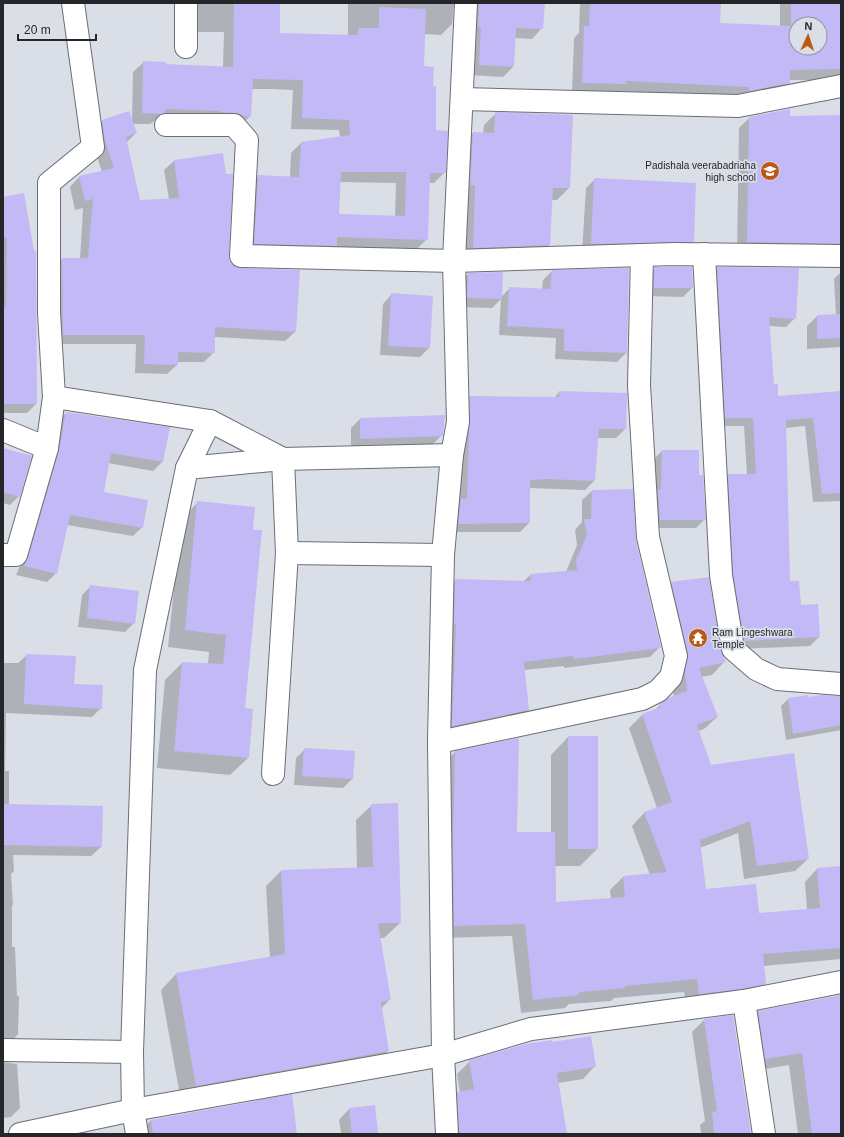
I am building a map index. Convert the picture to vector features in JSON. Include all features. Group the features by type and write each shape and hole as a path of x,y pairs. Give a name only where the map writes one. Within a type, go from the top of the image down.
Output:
{"street":[{"path":"3,555 16,555 47,448 54,397 49,313 49,183 93,147 73,3"},
{"path":"186,3 186,47"},
{"path":"447,1134 443,1056 439,742 443,555 452,455 458,422 454,261 466,3"},
{"path":"462,99 738,106 841,86"},
{"path":"166,125 234,126 247,140 241,256 454,261 704,254 841,256"},
{"path":"704,254 721,575 733,649 756,669 777,679 841,684"},
{"path":"439,742 642,699 658,691 671,677 676,656 648,537 640,385 642,255"},
{"path":"54,397 210,420 283,459"},
{"path":"137,1134 133,1110 132,1052 145,670 187,468 210,420"},
{"path":"3,430 47,448"},
{"path":"187,468 283,459 452,455"},
{"path":"273,774 287,553 283,459"},
{"path":"287,553 443,555"},
{"path":"20,1134 133,1110 443,1056 531,1029 744,1001 841,982"},
{"path":"744,1001 764,1134"},
{"path":"3,1050 132,1052"}],"building":[{"path":"234,3 280,3 280,33 358,35 358,28 379,28 379,7 426,9 424,66 434,67 433,86 436,86 436,130 448,131 446,173 430,173 428,240 337,237 337,246 254,244 258,175 299,177 301,142 350,135 349,120 302,118 303,80 253,79 251,117 220,111 165,109 165,113 161,114 142,113 143,61 166,62 166,64 233,67","holes":["341,172 406,172 405,216 339,214"]},
{"path":"479,3 545,3 543,29 516,28 514,67 479,65 481,27 478,27"},
{"path":"590,3 721,3 720,23 788,26 788,56 828,56 828,16 791,16 791,3 841,3 841,69 790,70 790,83 749,91 749,87 626,81 626,84 582,83 584,26 589,26"},
{"path":"790,109 790,116 841,115 841,244 747,242 749,117"},
{"path":"129,111 137,133 126,137 140,200 179,198 174,160 223,153 226,174 233,174 229,255 230,261 234,266 241,268 300,270 296,332 215,327 215,353 178,352 178,365 144,364 145,335 63,335 62,258 88,258 93,199 85,201 79,176 114,168 105,141 102,120"},
{"path":"495,112 573,115 570,188 553,188 550,245 473,248 475,185 470,185 473,132 494,133"},
{"path":"594,178 696,183 694,242 591,244"},
{"path":"24,193 34,251 36,251 37,404 3,404 3,307 6,307 7,237 3,238 3,197"},
{"path":"654,267 692,267 693,288 654,288"},
{"path":"717,267 799,268 796,319 769,317 774,384 778,384 778,396 841,391 841,493 822,494 813,418 786,420 790,581 799,581 801,605 818,604 820,637 744,641 733,574 728,474 756,474 753,418 725,418"},
{"path":"629,268 627,353 564,351 564,329 507,326 509,287 550,289 552,270"},
{"path":"503,272 502,299 467,298 468,273"},
{"path":"391,293 433,296 430,348 388,346"},
{"path":"841,314 841,338 817,339 817,315"},
{"path":"559,391 627,393 626,429 599,429 595,481 547,479 530,480 530,523 458,524 461,499 467,499 470,396 559,397"},
{"path":"66,412 170,427 163,462 111,453 104,492 148,500 143,528 70,515 57,574 24,566 28,558 59,451"},
{"path":"445,415 443,436 360,439 360,418"},
{"path":"3,448 32,456 20,497 3,492"},
{"path":"662,450 699,450 699,475 703,475 706,520 660,520 658,489 661,489"},
{"path":"633,489 636,540 661,648 574,659 573,656 524,662 529,710 452,726 456,624 454,624 455,579 531,581 530,574 577,570 576,560 587,535 584,519 591,519 592,490"},
{"path":"197,501 255,507 253,530 262,530 245,708 253,709 249,758 174,751 182,662 223,664 226,635 185,630"},
{"path":"709,577 721,651 726,662 699,668 718,717 697,725 711,765 794,753 809,859 757,866 750,821 700,840 706,889 756,884 759,913 820,908 817,868 841,866 841,948 763,954 766,984 742,989 699,994 697,979 625,986 625,988 579,992 579,995 533,1000 525,924 454,926 453,847 455,751 519,738 517,832 555,832 556,902 625,897 623,876 667,872 644,812 672,802 642,714 661,707 659,704 668,698 687,691 685,671 688,653 671,582"},
{"path":"90,585 139,591 135,624 87,618"},
{"path":"26,654 76,656 74,684 103,685 102,709 24,704"},
{"path":"808,695 809,697 823,695 841,696 841,725 793,734 788,698"},
{"path":"568,736 598,736 598,849 568,849"},
{"path":"304,748 355,751 353,779 302,776"},
{"path":"398,803 401,923 378,923 391,1000 381,1002 389,1051 196,1086 176,973 285,954 281,870 373,867 371,804"},
{"path":"3,804 103,806 102,847 3,845"},
{"path":"841,995 841,1134 812,1134 802,1053 765,1059 758,1011"},
{"path":"733,1015 751,1134 714,1134 712,1112 717,1111 704,1019"},
{"path":"591,1036 596,1067 557,1073 567,1134 459,1134 457,1092 474,1089 469,1060 526,1044"},
{"path":"292,1094 297,1134 153,1134 151,1120"},
{"path":"375,1105 378,1134 352,1134 349,1108"}],"place":[{"name":"Padishala veerabadriaha high school","path":"770,171"},
{"name":"Ram Lingeshwara Temple","path":"698,638"}]}
